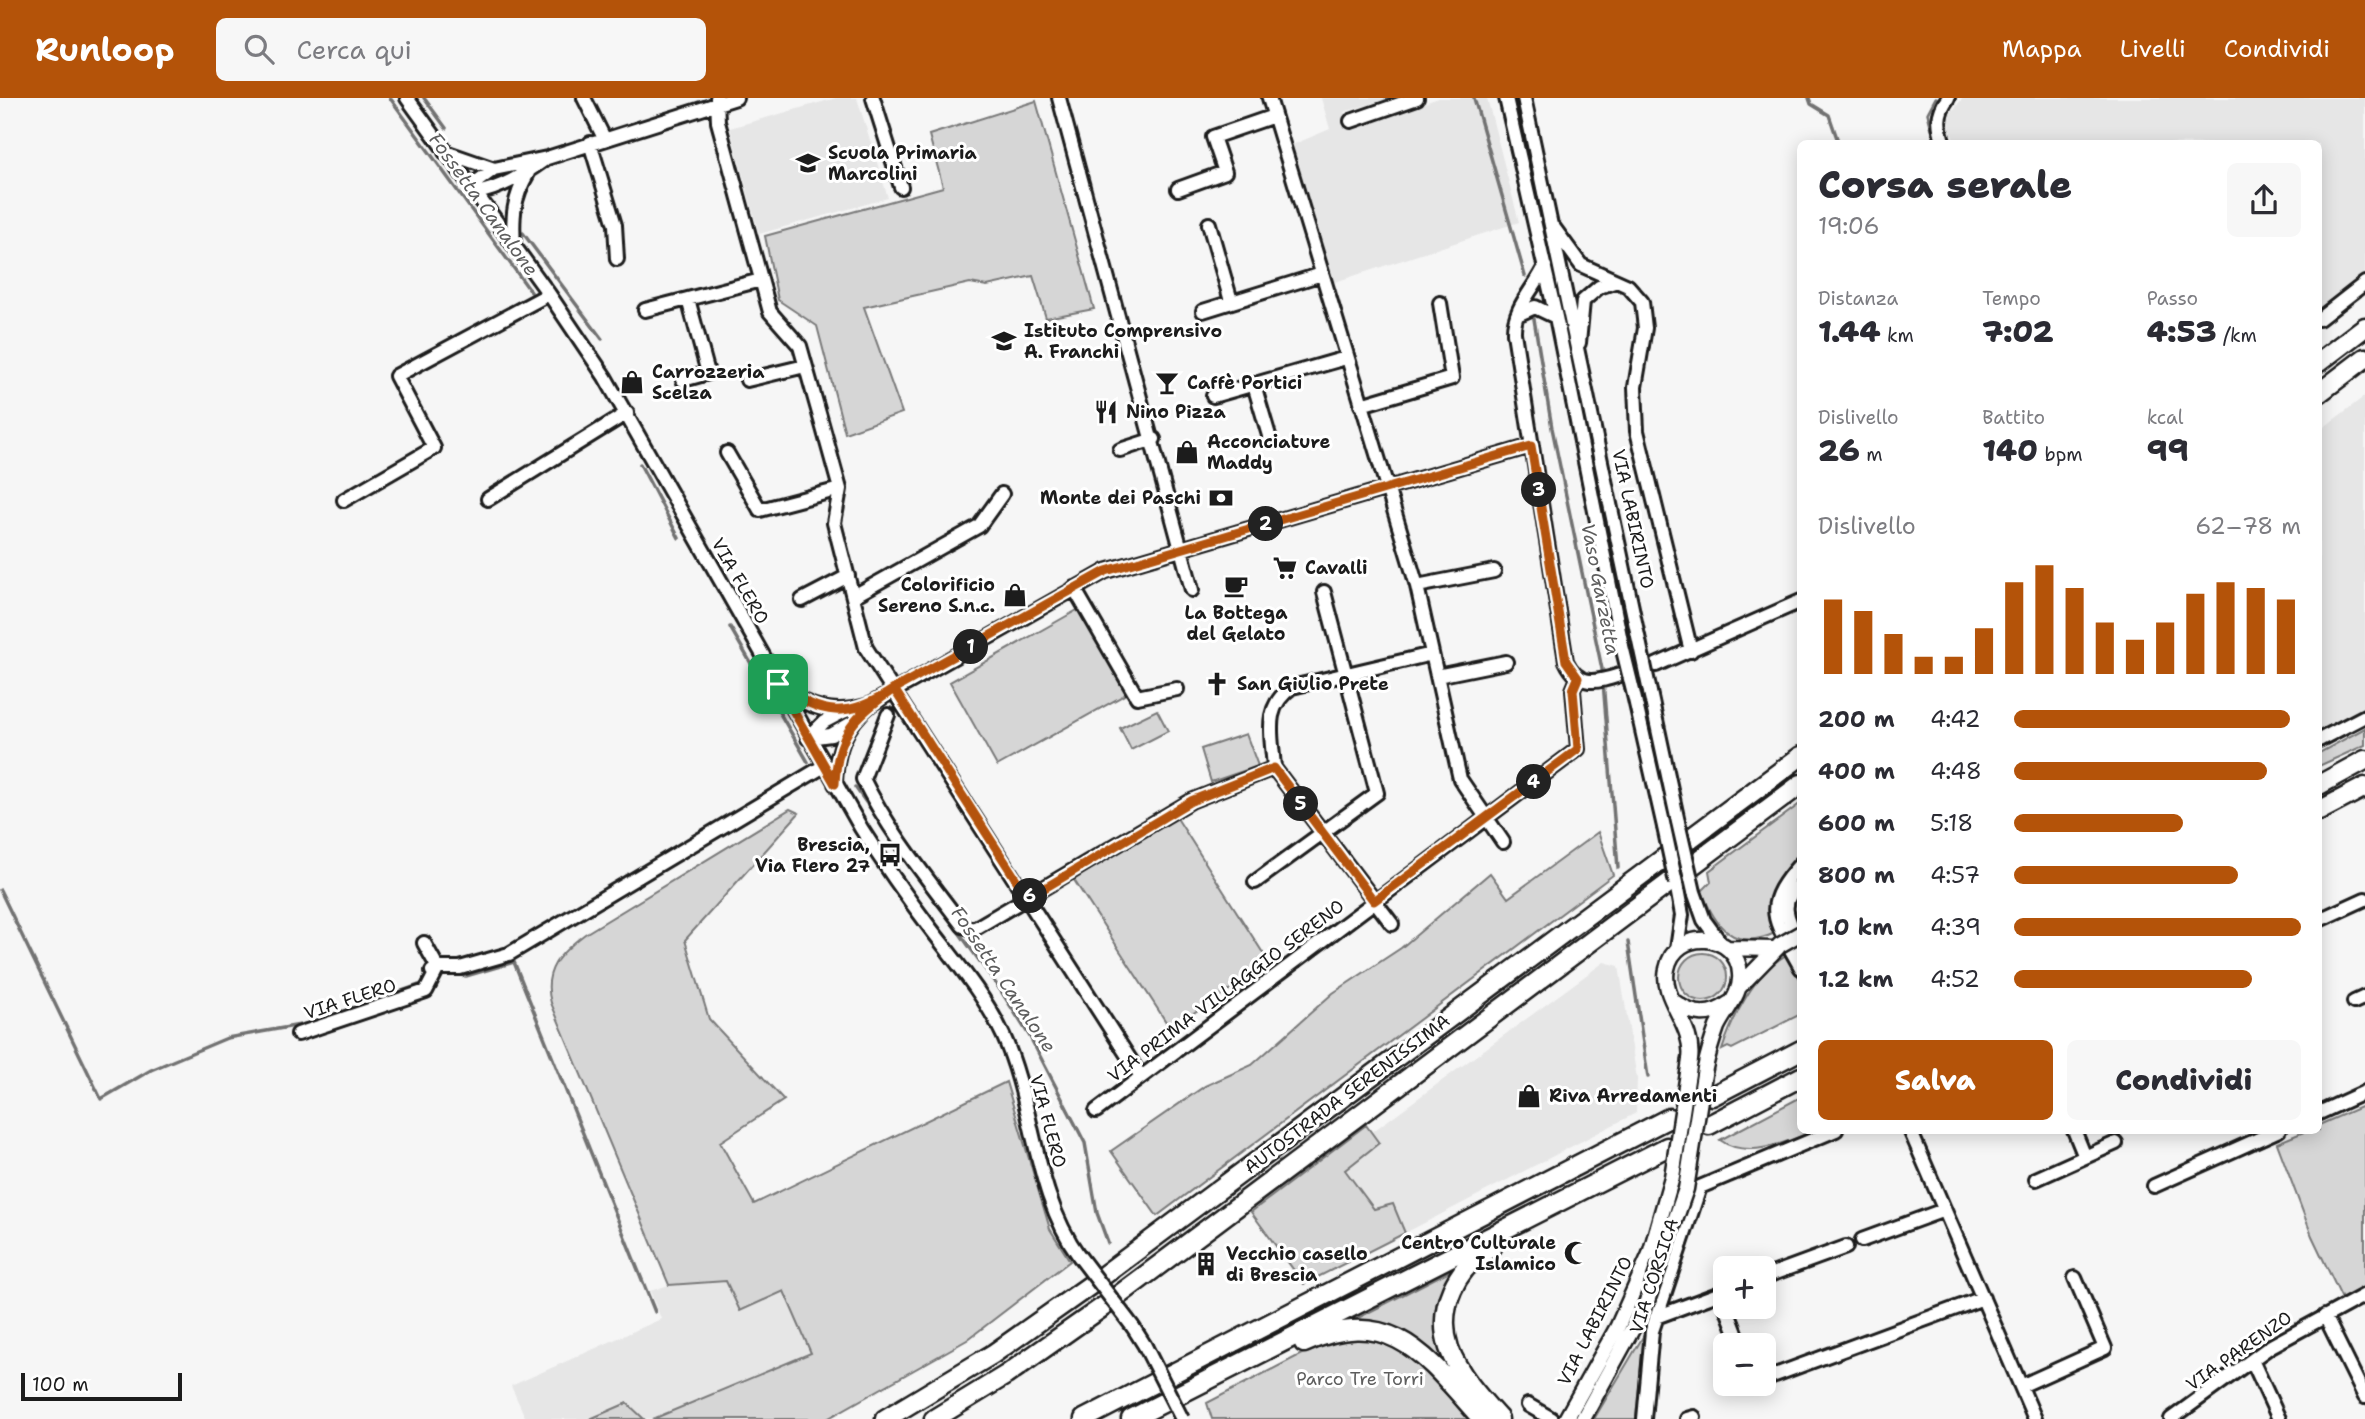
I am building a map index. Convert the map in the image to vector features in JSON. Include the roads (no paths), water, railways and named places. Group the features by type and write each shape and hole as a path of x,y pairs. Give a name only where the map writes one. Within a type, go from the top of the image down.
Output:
{"highway":[{"path":"2322,360 2365,327"},
{"path":"2322,391 2365,358"},
{"name":"AUTOSTRADA SERENISSIMA","path":"885,1419 983,1360 1092,1284 1797,759"},
{"path":"2322,783 2365,760"},
{"name":"AUTOSTRADA SERENISSIMA","path":"934,1419 1006,1375 1107,1304 1797,787"},
{"path":"2322,809 2365,787"},
{"path":"1712,1096 1797,1052"},
{"path":"1709,1125 1797,1079"},
{"path":"1084,1419 1669,1118"},
{"path":"1131,1419 1667,1147"},
{"path":"1499,1419 1462,1373 1449,1348 1445,1321 1449,1298 1459,1276 1473,1261 1528,1228 1564,1201"},
{"path":"1216,1375 1248,1371 1320,1336 1342,1329 1379,1331 1401,1339 1421,1353 1482,1419"}],"main road":[{"path":"1740,986 1777,947 1797,935"},
{"path":"1677,949 1698,939 1724,945 1777,947"},
{"name":"VIA LABIRINTO","path":"1583,1419 1646,1304 1662,1266 1686,1189 1710,1047 1740,986 1739,965 1724,945"},
{"name":"VIA LABIRINTO","path":"1566,1419 1617,1328 1650,1254 1680,1139 1690,1060 1687,1028 1671,996 1666,971 1677,949"},
{"path":"1671,996 1684,1009 1701,1014 1718,1011 1732,1000"}],"street":[{"name":"VIA FLERO","path":"407,98 549,294 627,413 824,766 893,878 972,983 1003,1034 1013,1060 1053,1204 1069,1242 1133,1327 1182,1419"},
{"path":"584,98 604,138"},
{"path":"445,152 494,169 547,158 717,101 736,98"},
{"path":"873,98 901,187"},
{"path":"1059,98 1154,439 1192,590"},
{"path":"1269,98 1417,586 1460,779 1503,842"},
{"path":"1351,121 1417,98"},
{"name":"VIA LABIRINTO","path":"1506,98 1556,317 1622,646 1676,883 1682,915 1677,949"},
{"name":"VIA LABIRINTO","path":"1524,98 1694,892 1704,920 1724,945"},
{"path":"1943,140 1938,126 1940,111 1948,98"},
{"path":"717,101 719,122 770,313 800,346 840,489 834,523 866,648 1140,1075"},
{"path":"1178,189 1225,172 1213,137 1274,116"},
{"path":"590,143 615,225 617,259"},
{"path":"473,189 493,190 529,172 547,158"},
{"path":"473,189 494,169"},
{"path":"514,246 512,216 517,192 529,172"},
{"path":"1209,224 1231,301"},
{"path":"1551,224 1581,265 1637,293 1645,314 1635,387 1637,431 1691,651"},
{"path":"1545,266 1517,315 1514,333 1566,661 1578,678 1597,682 1617,676"},
{"path":"1203,312 1322,274"},
{"path":"645,310 761,280"},
{"path":"1577,350 1582,334 1583,302 1599,287 1617,281"},
{"path":"2322,317 2365,283"},
{"path":"344,500 434,448 396,376 549,294"},
{"path":"684,380 708,373 688,299"},
{"path":"1361,405 1452,378 1440,303"},
{"path":"1517,315 1535,307 1556,317"},
{"path":"1213,396 1346,358"},
{"path":"747,380 806,366"},
{"path":"1254,385 1270,439"},
{"path":"488,499 627,413"},
{"path":"1120,450 1154,439"},
{"path":"808,738 824,722 849,716 1106,571 1531,446"},
{"path":"727,453 760,510 840,489"},
{"path":"854,596 979,526 1002,494"},
{"path":"1417,586 1494,571"},
{"path":"802,600 848,576"},
{"path":"1074,588 1137,697 1177,689"},
{"path":"1255,882 1377,793 1324,592"},
{"path":"1656,665 1797,603"},
{"path":"1392,924 1274,768 1272,706 1279,696 1292,687 1432,654"},
{"path":"1437,676 1506,662"},
{"name":"VIA PRIMA VILLAGGIO SERENO","path":"1096,1111 1131,1086 1140,1075 1578,749 1573,690 1578,678"},
{"path":"778,684 816,708 849,716"},
{"path":"888,715 863,779 877,807 963,926 974,929 1191,801 1274,768"},
{"path":"2322,738 2364,715"},
{"path":"835,784 839,750 849,716"},
{"path":"424,943 435,969 460,968 509,954 824,766"},
{"path":"1797,868 1780,887 1774,906 1779,925 1797,960"},
{"path":"1797,888 1789,895 1786,912 1797,936"},
{"path":"2322,919 2365,899"},
{"name":"VIA FLERO","path":"299,1034 426,991 435,969"},
{"path":"2322,1112 2365,1093"},
{"name":"VIA CORSICA","path":"1644,1419 1649,1352 1656,1317 1700,1187 1826,1134"},
{"path":"1912,1134 2035,1419"},
{"path":"2076,1134 2085,1157"},
{"path":"2154,1186 2268,1134"},
{"path":"2036,1179 2116,1143"},
{"path":"1862,1240 1944,1210"},
{"path":"1776,1272 1846,1247"},
{"path":"2021,1386 2105,1348 2075,1278"},
{"name":"VIA PARENZO","path":"2171,1419 2292,1333 2365,1295"},
{"path":"1656,1317 1713,1296"},
{"path":"1776,1375 1983,1298"},
{"path":"2325,1316 2365,1397"},
{"path":"2252,1360 2279,1419"},
{"path":"1528,1405 1552,1419"}],"waterway":[{"name":"Fossetta Canalone","path":"390,98 531,292"},
{"name":"Fossetta Canalone","path":"424,98 446,128"},
{"name":"Vaso Garzetta","path":"1474,98 1525,276"},
{"path":"1809,98 1811,104 1829,115 1838,140"},
{"path":"1935,140 1928,113 1936,98"},
{"name":"Fossetta Canalone","path":"523,233 602,339"},
{"name":"Vaso Garzetta","path":"1534,319 1552,428 1602,669 1618,868"},
{"name":"Fossetta Canalone","path":"640,464 679,538"},
{"name":"Fossetta Canalone","path":"730,627 808,762"},
{"name":"Fossetta Canalone","path":"855,787 1001,991 1029,1035 1085,1143 1097,1213 1108,1243"},
{"name":"Fossetta Canalone","path":"0,890 101,1099 151,1070 227,1038 306,1024"},
{"name":"Vaso Garzetta","path":"1628,942 1648,1077"},
{"name":"Fossetta Canalone","path":"454,974 466,976 514,962 655,1312"},
{"name":"Fossetta Canalone","path":"337,1014 422,984"}],"place":[{"name":"Scuola Primaria Marcolini","path":"808,163"},
{"name":"Istituto Comprensivo A. Franchi","path":"1004,341"},
{"name":"Carrozzeria Scelza","path":"632,382"},
{"name":"Caffè Portici","path":"1167,383"},
{"name":"Nino Pizza","path":"1106,412"},
{"name":"Acconciature Maddy","path":"1187,452"},
{"name":"Monte dei Paschi","path":"1221,498"},
{"name":"Cavalli","path":"1285,568"},
{"name":"La Bottega del Gelato","path":"1236,586"},
{"name":"Colorificio Sereno S.n.c.","path":"1015,595"},
{"name":"San Giulio Prete","path":"1217,684"},
{"name":"Brescia, Via Flero 27","path":"890,855"},
{"name":"Riva Arredamenti","path":"1529,1096"},
{"name":"Centro Culturale Islamico","path":"1576,1253"},
{"name":"Vecchio casello di Brescia","path":"1206,1264"}],"park label":[{"name":"Parco Tre Torri","path":"1360,1379"}]}
